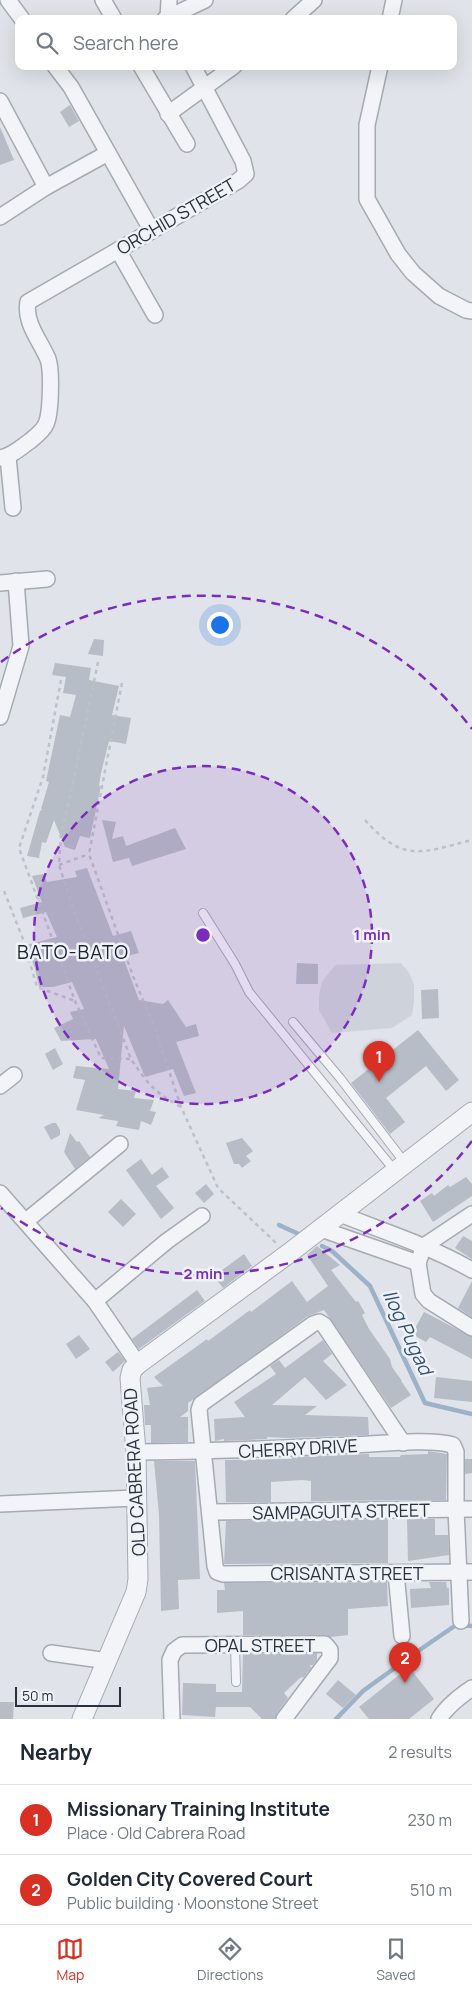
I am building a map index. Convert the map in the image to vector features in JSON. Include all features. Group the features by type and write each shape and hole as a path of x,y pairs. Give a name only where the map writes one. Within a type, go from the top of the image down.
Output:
{"street":[{"path":"8,0 19,15"},
{"path":"103,0 112,15"},
{"path":"167,15 169,0"},
{"path":"173,15 205,0"},
{"path":"297,15 314,0"},
{"path":"391,15 394,0"},
{"path":"58,70 70,87 152,231"},
{"path":"142,70 187,144"},
{"name":"ORCHID STREET","path":"4,457 39,434 46,424 51,395 49,361 26,312 28,302 238,181 246,174 243,162 195,70"},
{"path":"168,114 229,70"},
{"path":"379,70 367,125 367,199 398,254 413,273 439,296 466,310 472,311"},
{"path":"0,101 46,187"},
{"path":"0,217 46,187 108,153"},
{"path":"118,250 155,315"},
{"path":"4,457 13,508"},
{"path":"0,583 47,578"},
{"path":"2,707 21,646 16,581"},
{"path":"0,1086 14,1075"},
{"name":"OLD CABRERA ROAD","path":"82,1719 136,1592 138,1579 135,1498 136,1452 130,1378 132,1370 288,1254 400,1167 469,1118"},
{"path":"26,1221 120,1144"},
{"path":"0,1193 95,1301 138,1364"},
{"path":"340,1214 446,1255 472,1270"},
{"path":"472,1214 424,1246 418,1263 423,1294 429,1302 472,1328"},
{"path":"95,1301 167,1241 202,1216"},
{"path":"321,1229 418,1263"},
{"path":"210,1512 199,1410 201,1404 313,1324 319,1322 324,1325 403,1443"},
{"name":"CHERRY DRIVE","path":"136,1452 203,1452 403,1443 445,1443 452,1445 456,1452 456,1509"},
{"path":"0,1504 135,1498"},
{"path":"456,1509 465,1572 461,1621"},
{"name":"SAMPAGUITA STREET","path":"210,1512 472,1509"},
{"name":"CRISANTA STREET","path":"210,1512 215,1566 217,1572 223,1574 465,1572"},
{"path":"396,1573 402,1636"},
{"name":"OPAL STREET","path":"172,1719 170,1660 174,1651 182,1645 324,1644 330,1650 330,1658 284,1719"},
{"path":"51,1653 108,1661"},
{"path":"438,1719 459,1696 472,1688"}],"lane":[{"path":"203,913 235,964 249,992 400,1167"},
{"path":"293,1022 340,1078 400,1167"},
{"path":"235,1645 236,1682"}],"path":[{"path":"98,662 61,832 59,865 74,911 131,1059 144,1079 161,1096 181,1107"},
{"path":"61,680 43,777 19,848 75,1001 101,1058 131,1059"},
{"path":"122,684 89,854 133,976 155,1030 181,1107 218,1188 288,1254"},
{"path":"365,820 378,836 395,847 414,853 472,840"},
{"path":"59,865 89,854"},
{"path":"4,891 23,940 37,987 75,1001"}],"shaded area":[{"path":"401,963 409,973 414,984 412,1015 392,1028 332,1033 319,1010 319,995 322,982 335,965"}],"building":[{"path":"70,105 79,121 69,127 60,112"},
{"path":"0,127 14,160 0,165"},
{"path":"94,639 104,640 103,656 88,654"},
{"path":"55,663 91,668 89,680 119,686 112,715 131,718 126,744 109,741 101,773 99,786 101,786 90,838 80,836 75,850 65,847 54,820 46,843 42,842 39,858 27,856 49,782 46,781 60,715 70,717 76,695 63,693 66,677 52,675"},
{"path":"102,820 116,822 112,839 123,836 126,846 175,828 186,849 132,866 129,858 113,862"},
{"path":"87,868 113,936 131,931 139,953 123,957 139,1000 163,1004 168,1000 186,1027 196,1024 199,1036 176,1042 196,1093 184,1096 173,1069 145,1077 124,1026 118,1089 136,1091 134,1098 154,1100 150,1111 156,1112 151,1125 141,1121 139,1130 116,1126 118,1121 98,1118 104,1115 76,1110 85,1080 73,1078 76,1066 109,1069 96,1039 61,1041 54,1028 73,1019 70,1012 84,1009 72,982 53,987 39,987 35,969 26,945 57,937 46,912 23,918 20,908 42,902 32,876 43,874 47,882 77,877 75,871"},
{"path":"297,963 318,964 318,984 296,984"},
{"path":"438,989 439,1018 422,1019 421,990"},
{"path":"418,1030 459,1080 446,1091 426,1066 386,1098 405,1122 390,1134 351,1083"},
{"path":"55,1048 63,1064 53,1070 45,1054"},
{"path":"56,1123 60,1130 60,1135 51,1140 44,1127"},
{"path":"70,1133 77,1142 79,1141 90,1157 75,1169 64,1152"},
{"path":"242,1138 253,1151 246,1156 251,1161 242,1168 239,1164 234,1164 226,1143"},
{"path":"141,1159 152,1175 162,1167 169,1177 156,1186 174,1208 161,1219 126,1170"},
{"path":"466,1177 472,1184 472,1196 433,1222 420,1201 432,1193 434,1196 448,1185 450,1187"},
{"path":"206,1184 214,1194 204,1203 195,1193"},
{"path":"121,1199 136,1214 123,1227 108,1212"},
{"path":"463,1236 472,1241 472,1259 455,1248"},
{"path":"317,1246 340,1265 331,1270 356,1302 358,1301 365,1313 362,1315 369,1329 390,1359 392,1367 411,1395 391,1408 324,1310 308,1316 188,1403 188,1411 180,1417 188,1417 188,1442 151,1443 151,1425 145,1425 144,1405 150,1405 147,1388 163,1386 154,1377 250,1310 251,1312 292,1281 307,1302 328,1286 307,1255"},
{"path":"244,1254 252,1266 223,1288 214,1276"},
{"path":"472,1281 472,1317 458,1308"},
{"path":"197,1290 205,1301 139,1349 132,1339"},
{"path":"424,1312 472,1337 472,1359 430,1337 426,1342 412,1334"},
{"path":"79,1335 90,1349 76,1359 66,1344"},
{"path":"323,1340 332,1354 323,1361 347,1385 326,1400 305,1377 272,1405 317,1406 305,1415 368,1417 369,1435 267,1437 267,1439 224,1441 224,1439 215,1441 214,1419 245,1417 234,1402 276,1374 270,1366 279,1360 285,1368"},
{"path":"118,1352 125,1361 113,1372 105,1362"},
{"path":"436,1377 472,1381 472,1402 434,1398"},
{"path":"428,1451 447,1454 446,1500 311,1501 311,1481 302,1480 271,1482 271,1502 226,1502 225,1460 292,1459 292,1457 369,1454 369,1457 400,1457 401,1455 428,1454"},
{"path":"465,1459 472,1459 472,1473 465,1474"},
{"path":"154,1461 195,1461 200,1579 178,1580 179,1609 161,1611 159,1515"},
{"path":"388,1519 388,1563 224,1564 226,1521"},
{"path":"407,1519 435,1519 435,1535 448,1535 449,1555 408,1561"},
{"path":"387,1582 388,1606 348,1609 348,1635 331,1637 325,1635 243,1635 243,1611 217,1613 217,1590 225,1590 224,1583"},
{"path":"429,1582 446,1582 447,1588 449,1588 449,1605 411,1608 410,1589 431,1588"},
{"path":"317,1653 317,1660 313,1665 310,1665 311,1668 304,1677 300,1678 284,1693 288,1698 275,1719 262,1719 250,1707 216,1707 215,1717 182,1715 183,1683 216,1684 216,1692 242,1692 243,1654"},
{"path":"409,1667 434,1699 409,1719 369,1719 359,1707"},
{"path":"338,1680 356,1695 343,1708 326,1694"},
{"path":"0,1702 14,1702 13,1719 0,1719"}],"waterway":[{"name":"Ilog Pugad","path":"279,1225 303,1236"},
{"name":"Ilog Pugad","path":"322,1246 332,1251 370,1286 425,1403 472,1414"},
{"name":"Ilog Pugad","path":"336,1719 363,1691 456,1625 472,1626"}],"place":[{"name":"Missionary Training Institute","path":"379,1082"},
{"name":"Golden City Covered Court","path":"405,1683"}],"district":[{"name":"BATO-BATO","path":"73,952"}]}
